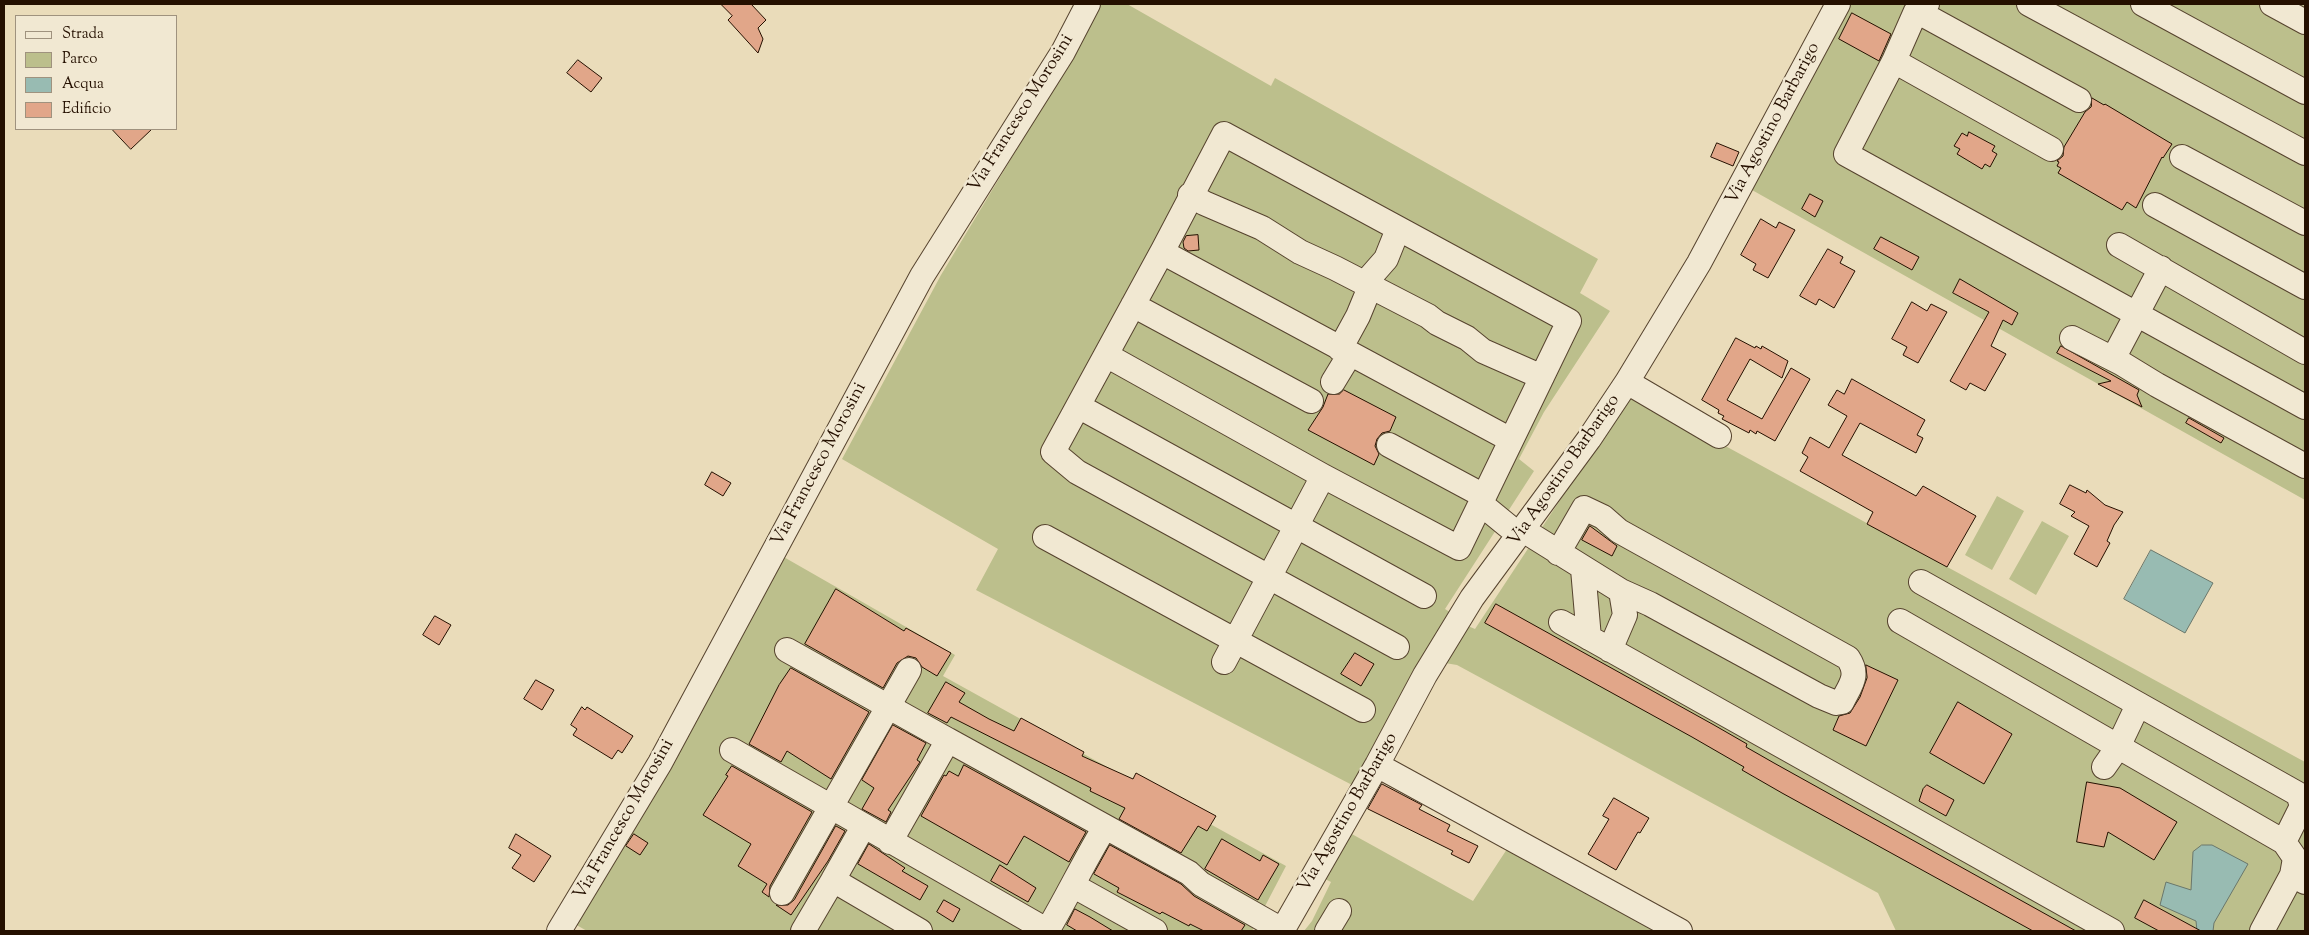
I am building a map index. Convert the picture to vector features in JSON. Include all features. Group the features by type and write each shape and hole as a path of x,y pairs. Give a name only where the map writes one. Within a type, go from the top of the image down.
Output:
{"street":[{"name":"Via Francesco Morosini","path":"559,931 660,763 922,276 1063,52 1088,4"},
{"name":"Via Agostino Barbarigo","path":"1282,931 1377,765 1425,676 1467,606 1589,440 1627,382 1699,263 1838,4"},
{"path":"2029,4 2305,153"},
{"path":"2143,4 2305,92"},
{"path":"2272,4 2305,22"},
{"path":"2078,100 1917,8 1894,61 1846,154 2305,407"},
{"path":"1894,61 2051,149"},
{"path":"1106,355 1323,476 1459,548 1569,321 1224,134 1053,452 1077,472 1397,647"},
{"path":"2182,157 2305,224"},
{"path":"1190,195 1262,228 1300,252 1428,316 1483,350 1542,377"},
{"path":"2155,206 2305,287"},
{"path":"1333,382 1358,316 1367,286 1386,258 1398,229"},
{"path":"2119,245 2305,352"},
{"path":"1162,252 1345,352 1512,440"},
{"path":"2112,359 2161,268"},
{"path":"1133,305 1311,401"},
{"path":"2072,338 2305,466"},
{"path":"1627,382 1720,436"},
{"path":"1078,406 1424,596"},
{"path":"1389,445 1482,500 1521,533 1558,552 1621,591 1650,604 1836,703 1842,702 1854,677 1854,667 1848,658 1619,531 1603,517 1584,508 1558,552"},
{"path":"1224,662 1323,476"},
{"path":"1045,537 1363,710"},
{"path":"1583,569 1589,638"},
{"path":"1920,582 2298,794 2304,806 2284,842"},
{"path":"1610,650 1625,615 1621,591"},
{"path":"1900,621 2284,842 2295,858 2299,878 2262,931"},
{"path":"1561,622 2112,931"},
{"path":"787,650 1189,873 1201,884 1282,931"},
{"path":"782,893 890,707 909,670"},
{"path":"2104,767 2118,747 2138,705"},
{"path":"890,842 948,740"},
{"path":"732,750 1047,931 1074,886 1078,872 1105,826"},
{"path":"1377,765 1680,931"},
{"path":"803,931 863,827"},
{"path":"833,880 920,931"},
{"path":"1074,886 1155,931"},
{"path":"1327,931 1339,911"}],"green space":[{"path":"1099,4 1127,4 1271,86 1275,78 1598,259 1580,293 1610,311 1544,412 1519,459 1534,471 1445,609 1453,614 1356,787 976,590 998,549 842,459 941,275 1085,36"},
{"path":"1850,4 2301,4 2305,6 2305,500 1752,190"},
{"path":"1630,394 2305,762 2305,931 1896,931 1878,893 1457,665 1445,663 1468,626 1475,629"},
{"path":"1997,496 2024,511 1992,570 1965,555"},
{"path":"2042,521 2069,536 2036,595 2009,579"},
{"path":"782,556 955,655 943,676 1286,866 1252,931 587,931 573,923"},
{"path":"1350,833 1473,901 1509,846 1664,931 1304,931 1312,921 1331,882 1323,878"}],"water":[{"path":"2151,550 2213,583 2185,633 2124,599"},
{"path":"2202,845 2212,845 2248,864 2214,923 2213,931 2197,931 2196,921 2160,905 2166,882 2191,890 2193,852"}],"building":[{"path":"721,4 751,4 766,20 758,28 763,39 758,53 728,20 732,16"},
{"path":"1852,13 1891,34 1879,61 1839,39"},
{"path":"578,60 602,78 591,92 567,73"},
{"path":"2092,98 2172,144 2162,157 2136,208 2127,202 2122,210 2058,173 2061,168 2057,166 2059,162 2057,161 2063,156 2064,147 2085,112 2091,107"},
{"path":"113,130 151,130 131,149"},
{"path":"1969,132 1995,146 1992,151 1997,154 1990,167 1985,164 1982,169 1957,154 1960,149 1954,146 1962,133 1967,136"},
{"path":"1717,143 1739,152 1733,166 1711,157"},
{"path":"1810,194 1823,201 1815,217 1802,209"},
{"path":"1761,219 1776,228 1779,222 1795,230 1768,278 1753,270 1756,264 1741,255"},
{"path":"1198,235 1199,250 1188,251 1184,248 1183,242 1186,236"},
{"path":"1881,237 1919,257 1912,270 1874,249"},
{"path":"1828,249 1843,257 1840,263 1855,271 1834,308 1819,299 1816,305 1800,296"},
{"path":"1960,279 2018,313 2012,325 2003,320 1991,346 2006,354 1985,391 1970,383 1966,390 1950,381 1989,312 1953,293"},
{"path":"1912,302 1927,311 1931,304 1947,312 1918,363 1903,355 1907,347 1892,339"},
{"path":"1736,338 1755,348 1756,346 1761,349 1762,346 1788,361 1782,378 1750,359 1727,400 1762,419 1791,368 1810,379 1775,441 1757,431 1756,434 1750,430 1749,433 1722,419 1724,416 1718,413 1719,410 1702,400"},
{"path":"2061,346 2139,390 2137,395 2142,407 2098,384 2111,381 2057,353"},
{"path":"1852,379 1925,420 1917,435 1923,438 1916,453 1860,423 1842,455 1916,496 1923,486 1976,516 1947,567 1867,524 1873,512 1800,471 1808,457 1802,453 1810,437 1829,448 1847,416 1828,405 1837,390 1844,394"},
{"path":"1344,390 1396,417 1390,431 1382,433 1377,439 1375,446 1379,454 1374,465 1308,430 1323,407 1328,394 1339,394"},
{"path":"2189,418 2224,438 2221,443 2186,423"},
{"path":"712,472 731,483 723,496 705,485"},
{"path":"2070,485 2086,493 2087,490 2105,505 2123,512 2114,525 2107,541 2110,543 2097,567 2074,554 2089,526 2071,516 2075,512 2060,504"},
{"path":"1590,526 1617,546 1612,556 1582,540"},
{"path":"836,589 904,631 906,628 951,653 937,676 922,667 916,658 908,656 897,663 883,688 805,644"},
{"path":"1496,604 1714,725 1747,744 1746,747 1774,763 2076,931 2033,931 1782,793 1742,770 1744,767 1692,737 1485,623"},
{"path":"435,616 451,625 439,645 423,635"},
{"path":"1355,653 1374,664 1361,686 1341,674"},
{"path":"1866,665 1898,680 1866,746 1833,730 1839,716 1850,713 1860,697 1867,678"},
{"path":"791,668 869,712 831,779 787,751 781,762 749,744 779,685"},
{"path":"536,680 554,690 542,710 524,699"},
{"path":"946,682 965,693 959,702 989,719 1014,731 1021,718 1084,752 1082,756 1133,779 1136,773 1216,816 1207,831 1198,826 1181,853 1119,819 1125,808 1090,791 1091,788 951,717 947,723 928,713"},
{"path":"1958,702 2012,734 1984,784 1930,753"},
{"path":"582,707 585,710 587,707 633,736 622,753 618,750 612,759 573,735 577,729 571,725"},
{"path":"893,725 926,743 917,760 920,762 888,810 891,812 886,822 862,809 874,788 862,780"},
{"path":"964,765 1086,832 1069,862 1024,836 1007,865 921,816 944,775 946,776 949,771 958,776"},
{"path":"732,766 812,812 770,886 769,897 762,892 767,884 738,866 751,844 703,815 728,776 726,775"},
{"path":"2087,782 2120,788 2177,822 2154,860 2108,832 2104,847 2077,842"},
{"path":"1382,784 1422,805 1419,809 1450,825 1447,831 1478,846 1469,863 1451,854 1453,851 1368,809"},
{"path":"1927,785 1954,800 1946,816 1919,801 1923,789"},
{"path":"1614,798 1649,818 1640,833 1638,832 1616,870 1588,854 1609,819 1603,816"},
{"path":"836,826 845,831 828,861 791,915 776,905 788,905 794,900"},
{"path":"516,834 551,856 534,882 512,868 521,855 509,848"},
{"path":"634,834 648,843 640,855 626,846"},
{"path":"1222,839 1260,861 1263,855 1279,864 1258,900 1205,869"},
{"path":"869,844 905,868 902,871 928,886 920,900 858,864"},
{"path":"1110,845 1181,884 1194,896 1245,925 1241,931 1204,931 1190,924 1189,926 1162,912 1160,914 1117,892 1119,888 1094,874"},
{"path":"1000,865 1036,888 1028,902 991,881"},
{"path":"944,900 960,909 953,922 937,912"},
{"path":"2144,900 2201,931 2159,931 2135,918"},
{"path":"1075,909 1113,931 1077,931 1067,925"}]}
